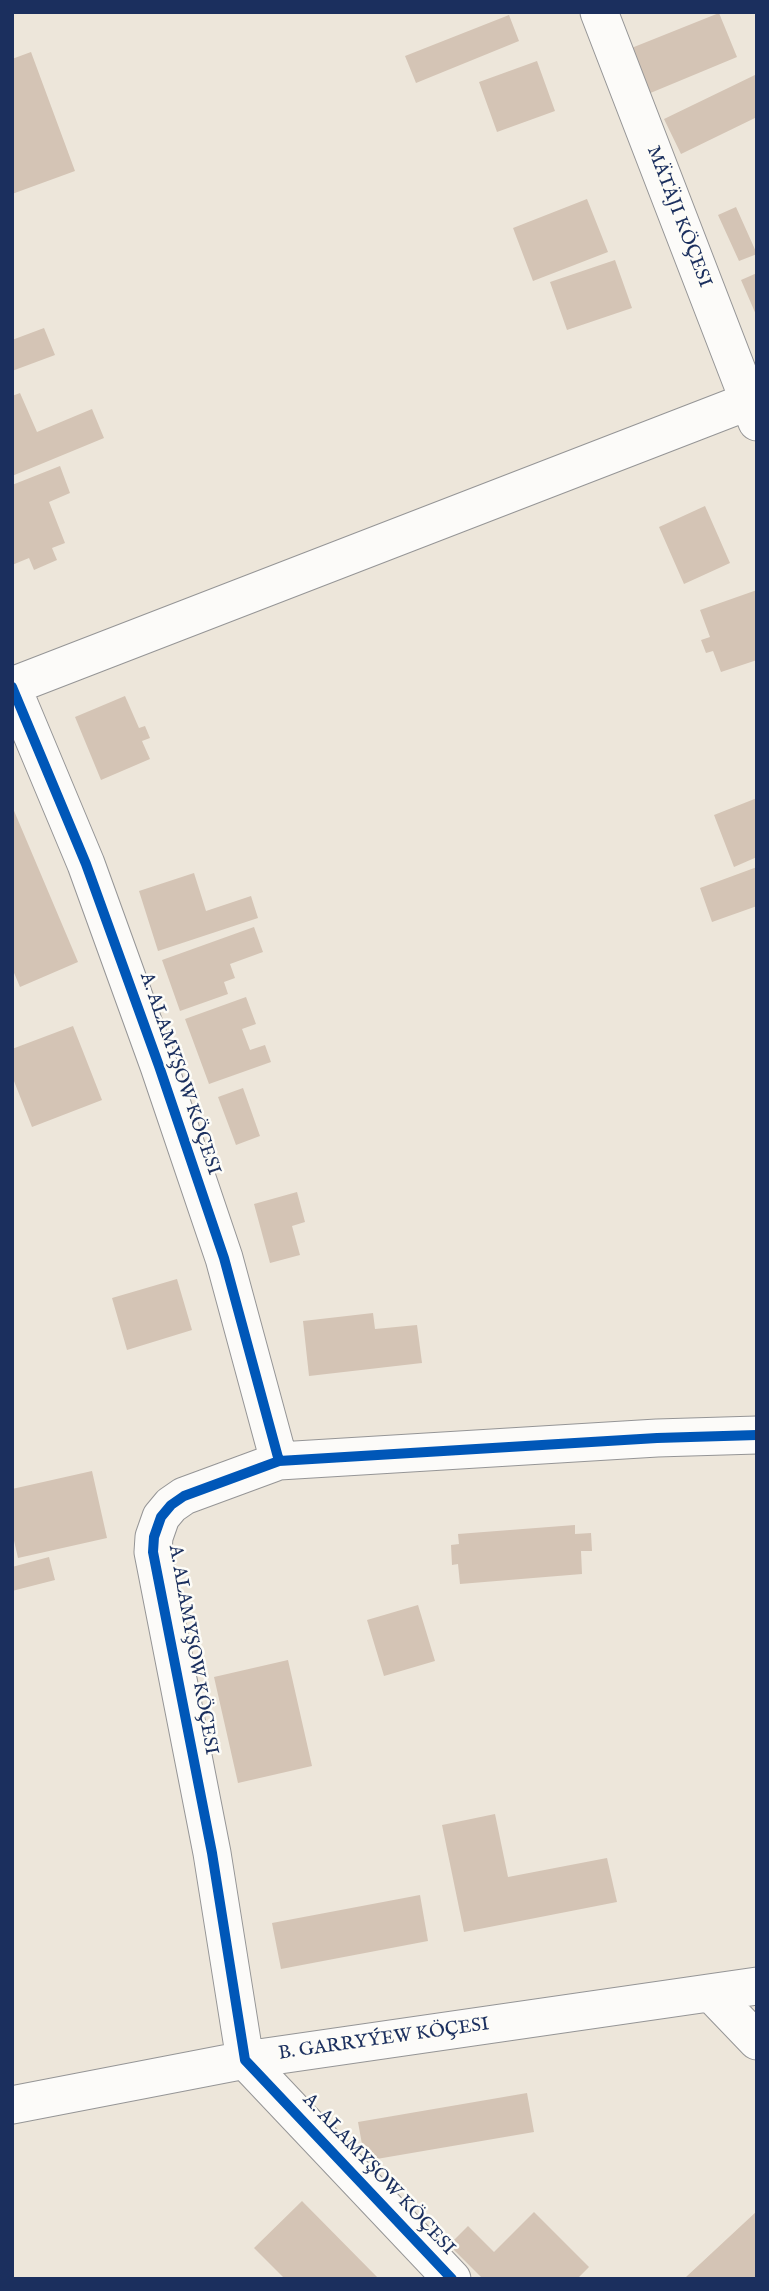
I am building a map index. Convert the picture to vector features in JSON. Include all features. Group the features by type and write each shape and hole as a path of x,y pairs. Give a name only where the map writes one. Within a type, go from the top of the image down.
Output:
{"street":[{"name":"MÄTÄJI KÖÇESI","path":"599,12 754,407"},
{"path":"12,687 754,407"},
{"name":"A. ALAMYŞOW KÖÇESI","path":"12,687 86,864 159,1066 224,1258 279,1461 184,1496 171,1505 161,1517 154,1537 153,1552 212,1853 245,2060 452,2279"},
{"path":"279,1461 657,1438 757,1435"},
{"name":"B. GARRYÝEW KÖÇESI","path":"12,2105 245,2060 757,1986"},
{"path":"711,1993 757,2041"}],"building":[{"path":"719,13 737,57 648,94 629,49"},
{"path":"509,15 519,41 416,83 405,56"},
{"path":"31,52 75,171 12,194 12,59"},
{"path":"537,61 555,111 497,132 479,82"},
{"path":"757,74 757,117 681,154 664,119"},
{"path":"587,199 608,252 533,281 513,228"},
{"path":"736,207 757,254 739,261 718,215"},
{"path":"615,260 632,308 567,330 550,282"},
{"path":"757,273 757,317 741,280"},
{"path":"44,328 55,355 12,371 12,340"},
{"path":"20,393 37,432 92,409 104,438 12,476 12,396"},
{"path":"60,466 70,493 49,502 65,543 52,548 57,560 34,570 29,558 12,565 12,485"},
{"path":"705,506 730,563 684,584 659,527"},
{"path":"757,590 757,660 721,672 713,651 706,653 701,640 710,637 700,610"},
{"path":"125,696 139,728 145,726 150,738 142,741 150,759 101,780 75,717"},
{"path":"757,798 757,857 734,867 714,815"},
{"path":"12,806 78,962 20,987 12,968"},
{"path":"757,867 757,906 712,922 700,888"},
{"path":"194,873 206,911 251,896 258,918 158,951 139,891"},
{"path":"254,927 263,952 230,964 235,978 224,982 228,994 180,1011 162,960"},
{"path":"246,997 256,1024 242,1029 250,1050 265,1045 271,1062 209,1084 185,1019"},
{"path":"73,1026 102,1100 32,1127 12,1076 12,1049"},
{"path":"243,1088 260,1136 236,1145 218,1097"},
{"path":"297,1192 305,1222 292,1226 300,1255 270,1263 254,1204"},
{"path":"177,1279 192,1330 127,1350 112,1298"},
{"path":"373,1313 375,1329 417,1325 422,1363 309,1376 303,1321"},
{"path":"92,1471 107,1538 18,1558 12,1532 12,1489"},
{"path":"575,1525 575,1534 591,1533 592,1551 581,1551 582,1574 460,1584 458,1564 452,1565 451,1545 459,1544 458,1534"},
{"path":"49,1557 55,1580 12,1591 12,1567"},
{"path":"418,1605 435,1661 384,1676 367,1620"},
{"path":"288,1660 312,1766 238,1783 214,1677"},
{"path":"495,1814 508,1877 607,1858 617,1902 464,1932 442,1825"},
{"path":"420,1895 428,1941 281,1969 272,1923"},
{"path":"527,2093 534,2132 365,2161 358,2122"},
{"path":"302,2201 379,2279 285,2279 254,2248"},
{"path":"757,2211 757,2279 686,2277"},
{"path":"534,2212 589,2267 577,2279 483,2279 449,2245 468,2226 494,2252"}],"cycle path":[{"path":"12,687 86,864 159,1066 224,1258 279,1461"},
{"path":"452,2279 245,2060 212,1853 153,1552 154,1537 161,1517 171,1505 184,1496 279,1461 657,1438 757,1435"}]}
